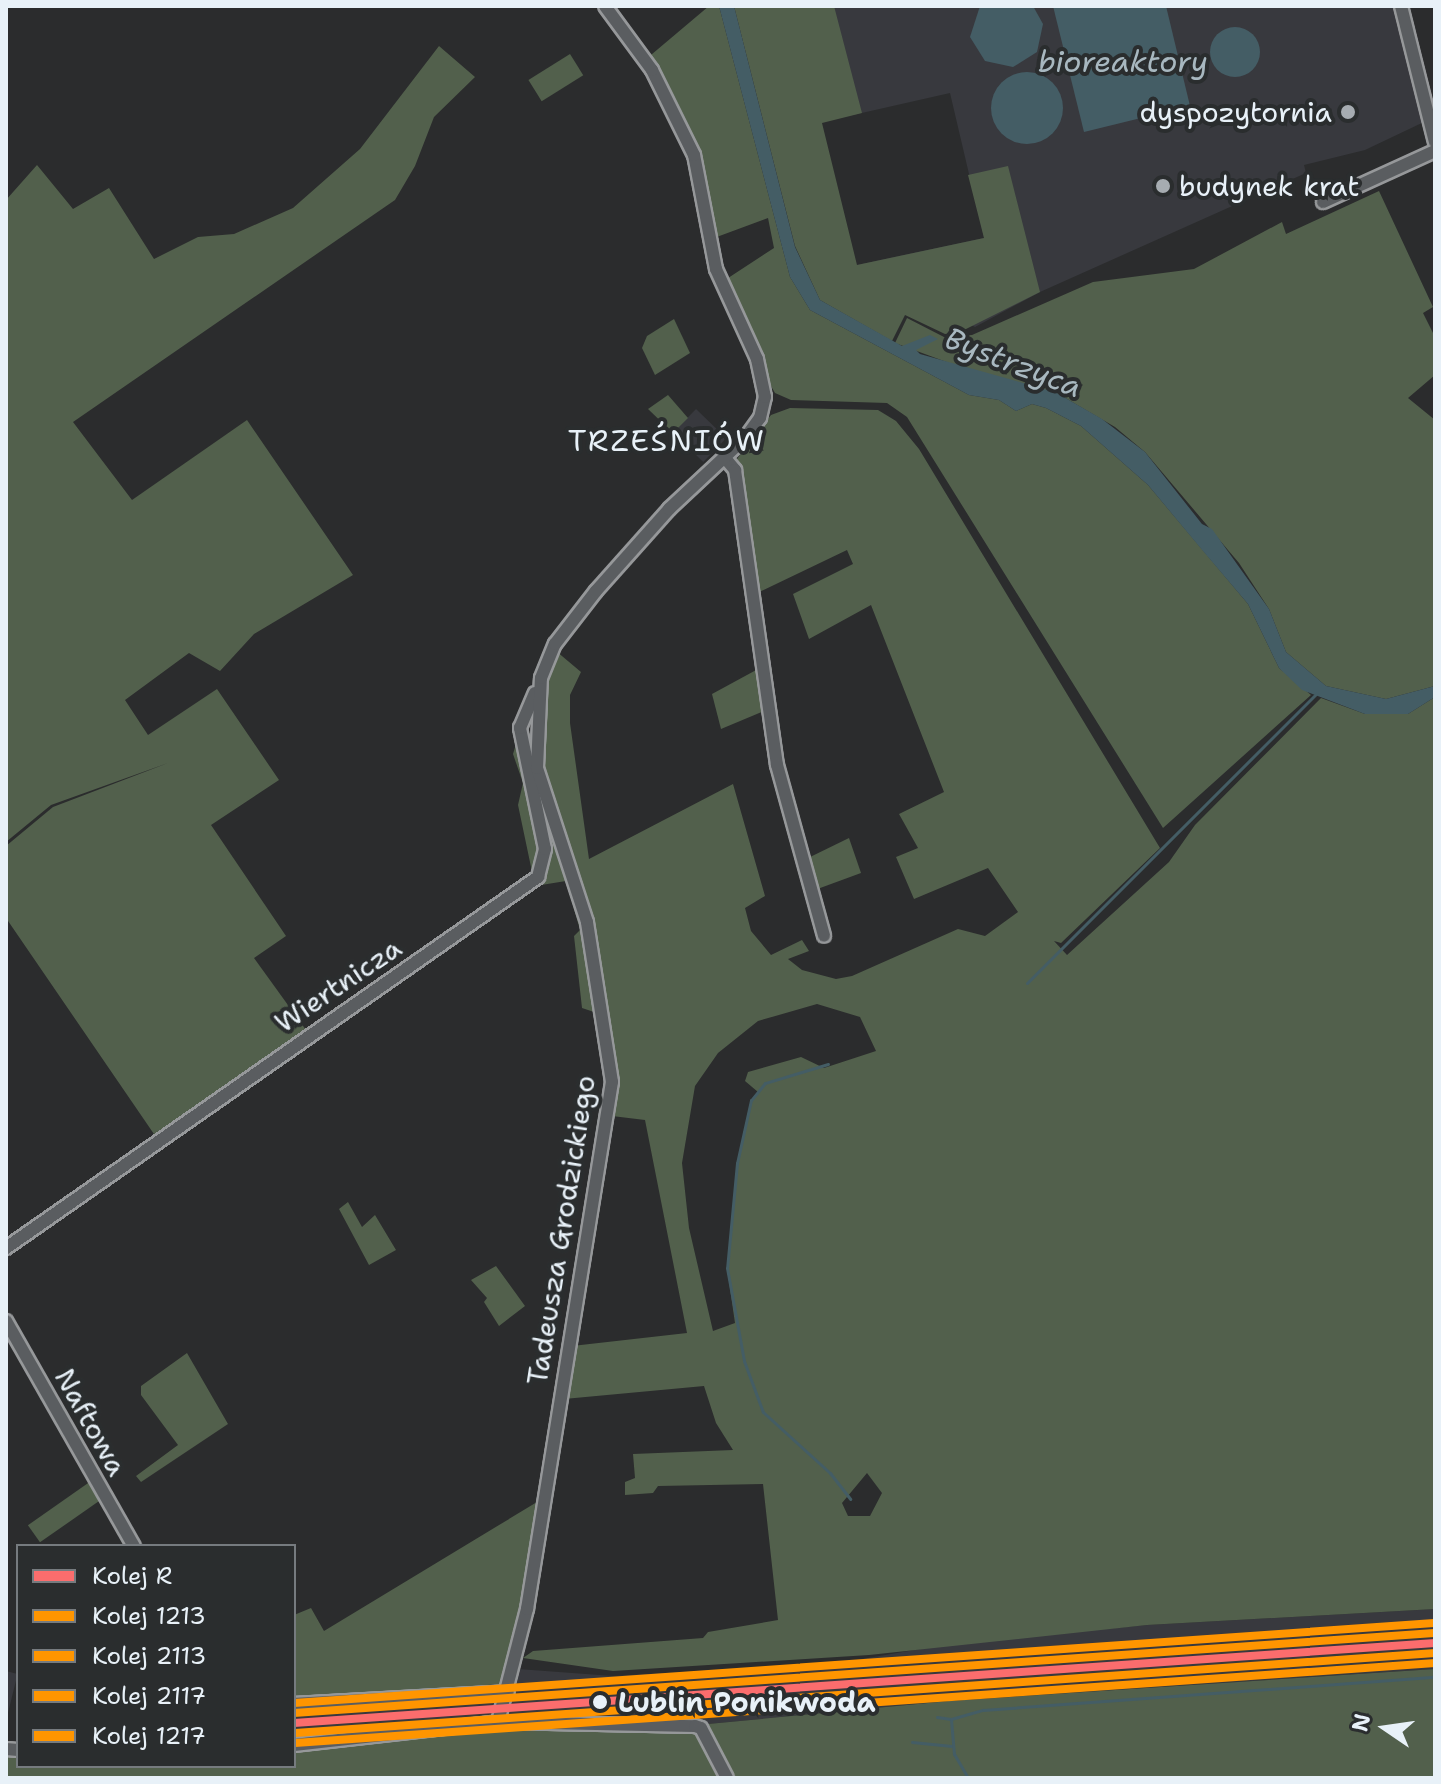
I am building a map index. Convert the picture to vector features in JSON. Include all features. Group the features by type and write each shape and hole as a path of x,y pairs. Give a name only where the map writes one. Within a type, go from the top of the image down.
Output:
{"street":[{"name":"Tadeusza Grodzickiego","path":"498,1722 508,1692 546,1500 612,1082 587,922 539,775 539,691 552,649 604,581 656,522 725,458 760,418 763,376 716,269 694,155 652,70 605,6"},
{"path":"1401,6 1435,142"},
{"path":"1323,202 1435,151"},
{"path":"725,458 735,470 777,765 824,936"},
{"name":"Wiertnicza","path":"6,1248 538,877 545,849 520,728 539,691"},
{"name":"Naftowa","path":"6,1321 133,1544"},
{"path":"296,1704 508,1692"},
{"path":"296,1745 498,1722 701,1728 727,1778"}],"shaded area":[{"path":"794,6 1398,6 1426,121 1365,150 1304,165 1306,173 1040,292 975,327 857,265 984,238 950,93 822,122"},
{"path":"696,409 726,438 703,462 673,433"},
{"path":"1435,1609 1435,1669 949,1701 708,1724 506,1719 518,1669 613,1676 838,1663 956,1643 1147,1625"},
{"path":"6,1671 16,1673 16,1680 6,1721"},
{"path":"500,1697 495,1717 296,1742 296,1704"}],"green space":[{"path":"709,6 719,6 790,277 810,310 969,395 999,400 1016,411 1032,404 1081,426 1148,485 1248,604 1279,668 1311,695 1163,828 907,417 887,403 791,400 775,393 768,381 722,282 774,248 768,218 714,238 693,159 645,60"},
{"path":"734,6 834,6 862,113 822,123 857,265 984,238 968,175 1008,166 1040,292 958,333 945,334 905,315 892,341 820,300 795,246"},
{"path":"439,46 475,77 434,117 415,166 395,200 73,422 132,500 247,420 353,575 254,634 220,671 189,653 125,700 148,735 217,689 279,780 211,825 286,936 254,958 306,1030 156,1137 6,918 6,846 53,807 168,763 51,805 6,842 6,200 37,165 73,209 109,188 154,259 198,237 234,234 293,208 360,149"},
{"path":"570,54 583,75 542,101 528,80"},
{"path":"1379,191 1433,307 1423,313 1435,337 1435,375 1408,398 1435,420 1435,686 1386,699 1326,686 1286,652 1269,609 1239,563 1145,452 1115,427 1055,392 990,378 895,343 907,318 944,337 972,335 1093,282 1194,269 1282,222 1286,234"},
{"path":"674,319 690,353 655,375 642,348 647,336"},
{"path":"668,395 688,418 673,433 648,409"},
{"path":"790,408 878,410 896,421 919,449 1160,848 1061,943 1054,941 1067,955 1169,862 1195,825 1321,698 1365,714 1408,714 1435,697 1435,1609 1147,1625 869,1655 613,1671 523,1658 533,1651 703,1638 708,1632 778,1620 763,1484 658,1486 653,1493 625,1495 625,1482 635,1478 633,1454 733,1450 716,1423 704,1386 564,1399 572,1346 687,1333 645,1120 612,1116 597,1013 582,1008 574,936 580,930 566,881 535,886 518,805 523,783 513,754 516,744 530,743 535,782 543,770 545,682 556,651 581,672 570,695 570,723 589,859 733,784 765,896 745,908 751,931 771,955 802,940 809,951 788,959 802,970 836,979 852,976 958,929 985,936 1018,912 988,868 914,899 896,857 918,848 899,814 944,792 871,605 809,639 793,594 853,564 847,550 755,594 737,459 771,415","holes":["817,1004 860,1017 876,1051 824,1068 801,1057 748,1072 745,1081 758,1092 751,1100 737,1163 727,1268 735,1323 713,1331 689,1228 682,1163 695,1086 718,1053 758,1021","867,1473 882,1493 870,1516 848,1516 842,1503"]},
{"path":"758,669 764,711 721,729 712,694"},
{"path":"849,838 861,873 812,891 806,859"},
{"path":"348,1202 362,1227 375,1215 396,1250 369,1265 339,1209"},
{"path":"496,1266 525,1306 499,1326 484,1302 487,1298 471,1280"},
{"path":"187,1353 228,1424 141,1482 136,1476 178,1445 141,1395 141,1386"},
{"path":"91,1481 103,1498 40,1542 28,1525"},
{"path":"542,1499 528,1584 507,1677 501,1684 296,1700 296,1614 311,1608 324,1631"},
{"path":"1435,1669 1435,1778 732,1778 708,1724 949,1701"},
{"path":"506,1727 693,1730 724,1778 6,1778 6,1751 16,1752 16,1768 296,1768 296,1748"}],"water":[{"path":"719,6 734,6 795,247 820,300 902,346 930,335 938,339 916,350 920,354 1055,392 1102,419 1145,452 1202,524 1212,529 1269,609 1286,652 1326,686 1386,699 1435,686 1435,697 1408,714 1365,714 1302,690 1279,668 1248,604 1148,485 1081,426 1032,404 1016,411 999,400 969,395 810,310 790,277"},
{"path":"980,6 1033,6 1043,24 1037,52 1013,67 985,61 970,37"},
{"name":"bioreaktory","path":"1053,6 1166,6 1190,106 1084,132"},
{"path":"1235,27 1252,35 1260,52 1252,69 1235,77 1218,69 1210,52 1218,35"},
{"path":"1034,72 1053,82 1061,94 1061,122 1053,134 1041,142 1020,144 1001,134 993,122 991,101 1001,82 1013,74"}],"waterway":[{"path":"1027,983 1316,694"},
{"path":"828,1064 765,1083 751,1100 737,1163 727,1268 744,1361 763,1412 830,1473 850,1499"},
{"path":"968,1778 954,1754 951,1719 983,1710 1435,1677"},
{"path":"937,1717 951,1719"},
{"path":"912,1742 952,1746"}],"rail line":[{"name":"1217","path":"296,1703 1434,1623"},
{"name":"2113","path":"296,1713 1434,1633"},
{"name":"R","path":"296,1723 1435,1643"},
{"name":"1213","path":"296,1733 1435,1653"},
{"name":"2117","path":"296,1743 1435,1663"}],"place":[{"name":"dyspozytornia","path":"1348,112"},
{"name":"budynek krat","path":"1163,186"},
{"name":"Lublin Ponikwoda","path":"600,1702"}],"district":[{"name":"TRZEŚNIÓW","path":"667,441"}],"water label":[{"name":"Bystrzyca","path":"1013,363"}]}
